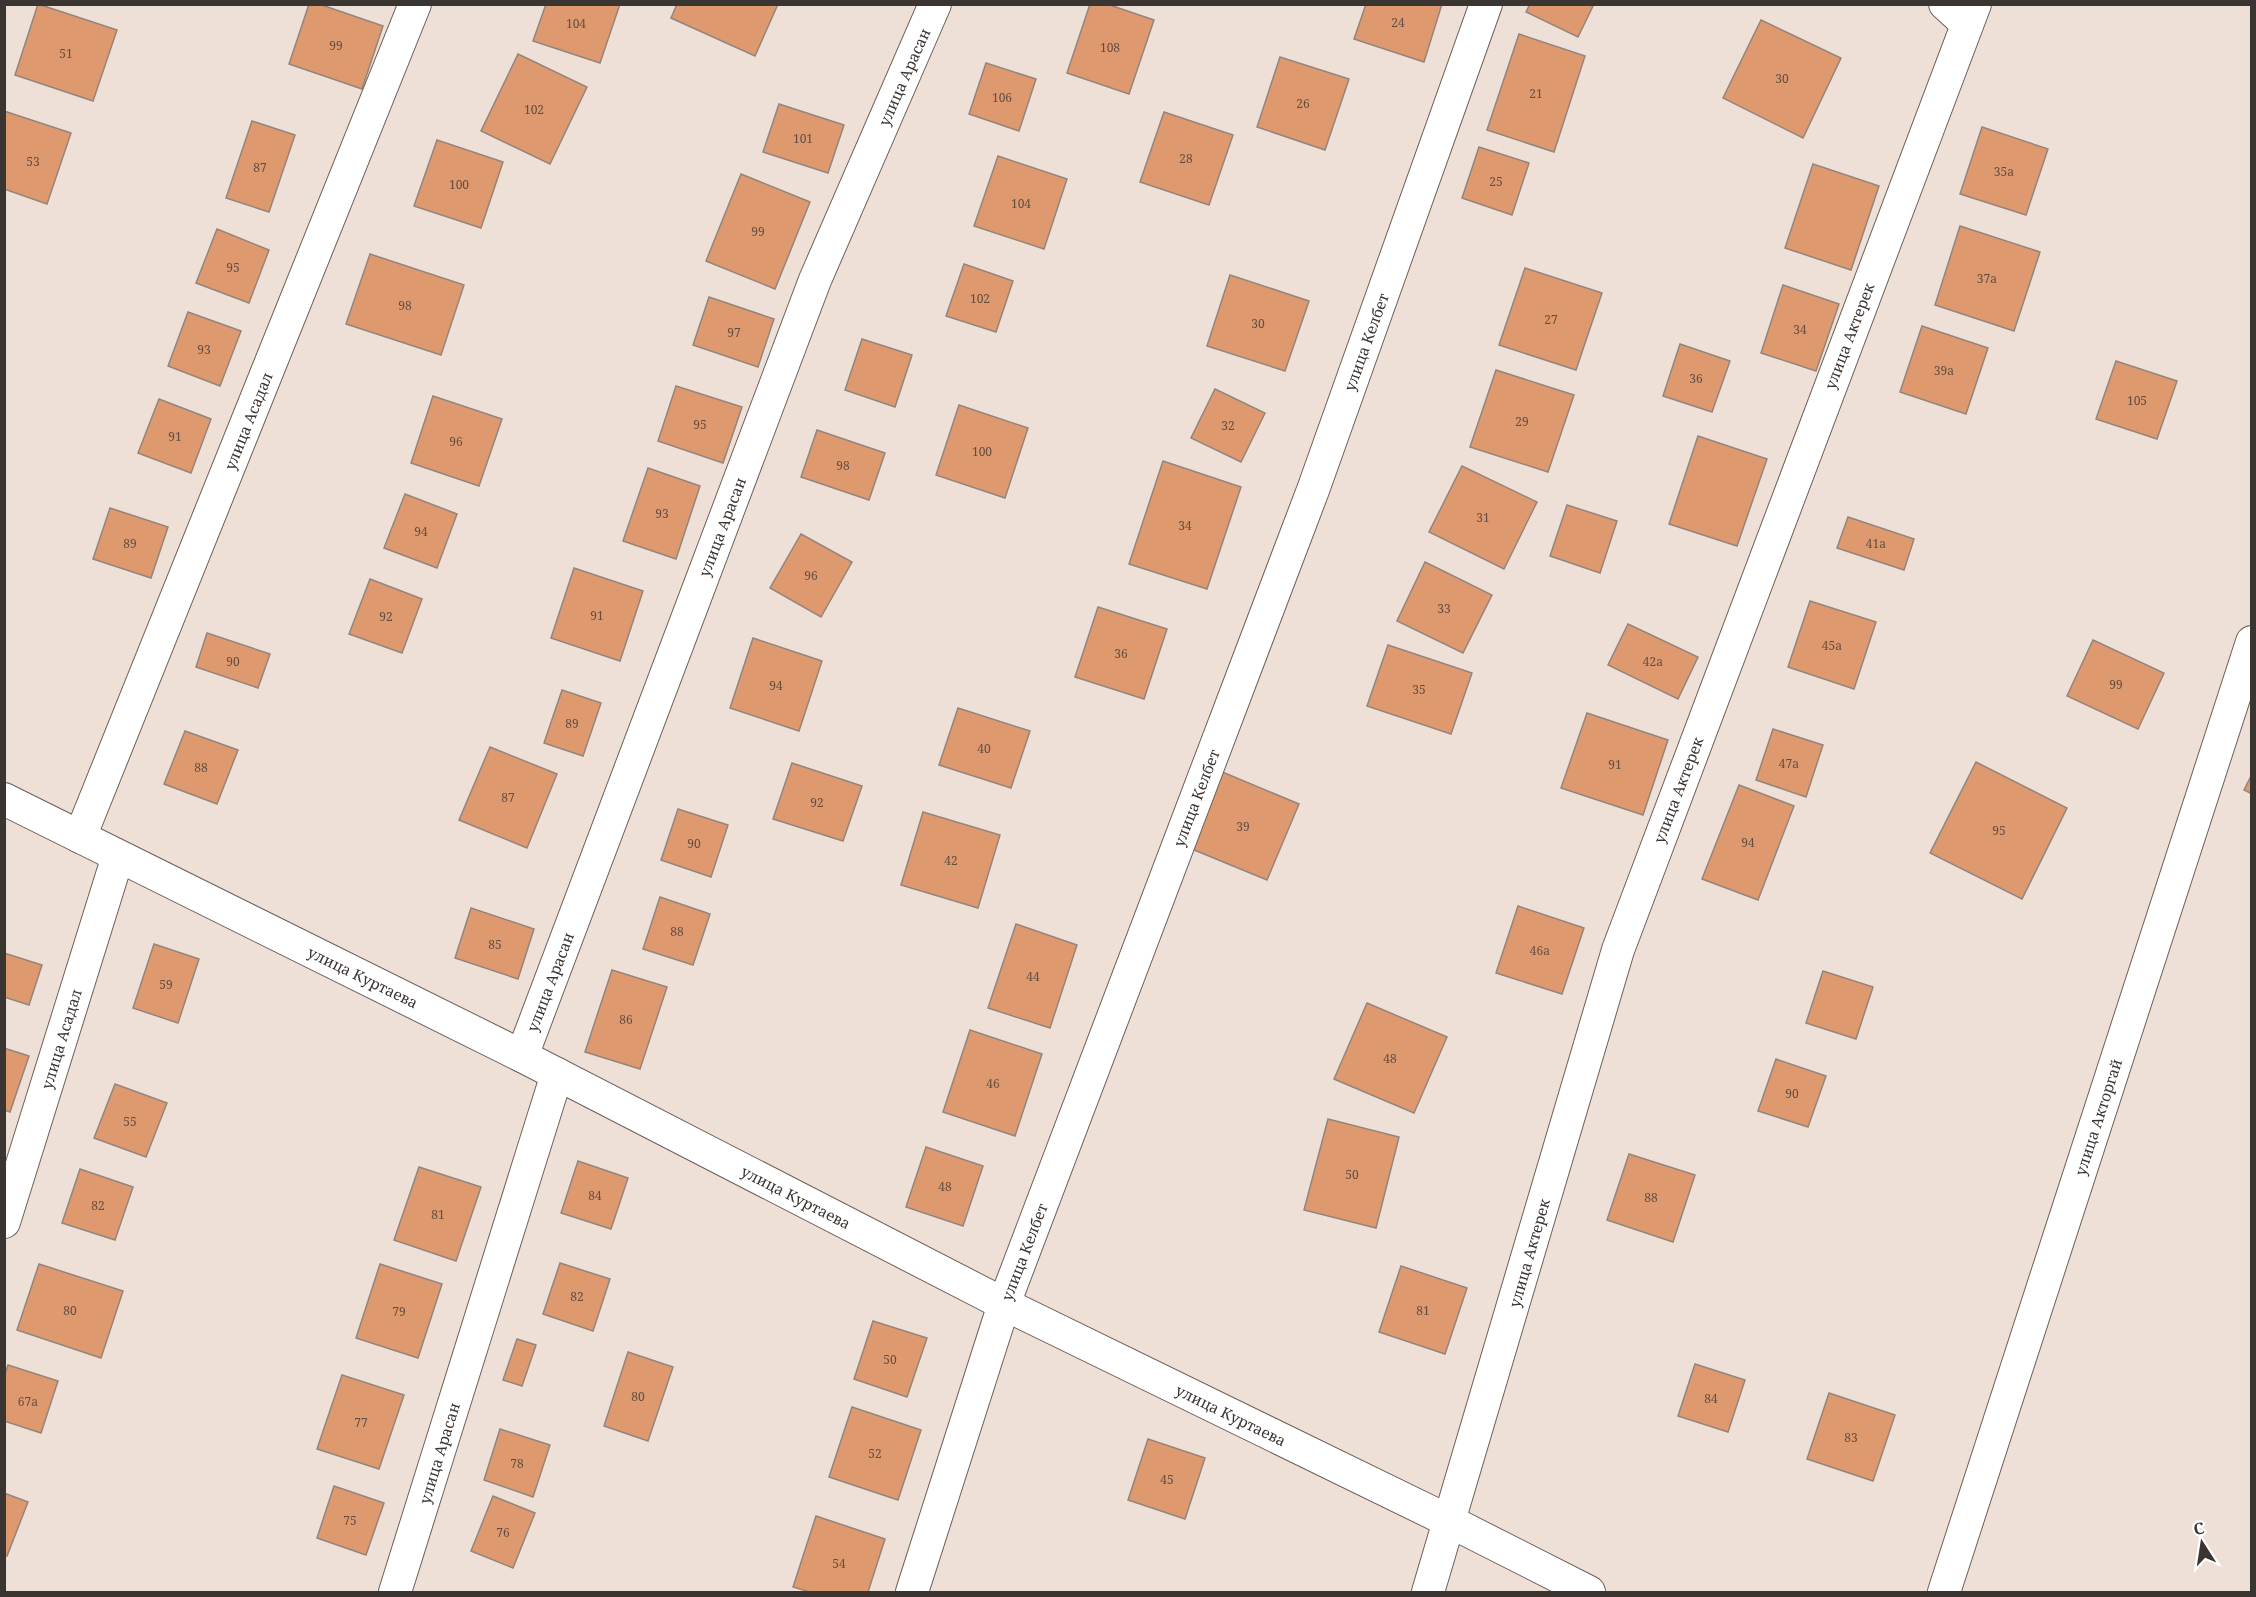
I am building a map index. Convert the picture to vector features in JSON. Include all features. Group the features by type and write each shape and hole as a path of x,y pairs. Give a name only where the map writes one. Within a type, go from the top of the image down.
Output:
{"street":[{"name":"улица Асадал","path":"80,837 416,4"},
{"name":"улица Арасан","path":"522,1056 815,280 935,4"},
{"name":"улица Келбет","path":"912,1593 1004,1304 1313,489 1486,4"},
{"name":"улица Актерек","path":"1428,1593 1451,1522 1618,950 1962,11"},
{"name":"улица Акторгай","path":"1944,1593 2252,642"},
{"name":"улица Куртаева","path":"4,799 522,1056 1004,1304 1451,1522 1589,1593"},
{"name":"улица Асадал","path":"4,1222 118,856"},
{"name":"улица Арасан","path":"395,1593 557,1074"}],"building":[{"path":"38,4 117,30 93,101 15,75"},
{"path":"309,4 319,4 383,26 362,89 289,64"},
{"path":"546,4 620,4 600,63 533,41"},
{"path":"677,4 778,4 755,56 671,18"},
{"path":"1090,4 1107,4 1154,20 1129,94 1067,73"},
{"path":"1366,4 1442,4 1424,62 1354,39"},
{"path":"1530,4 1594,4 1578,37 1526,12"},
{"path":"1761,20 1841,58 1803,138 1723,98"},
{"path":"1519,34 1585,56 1554,152 1487,130"},
{"path":"518,54 587,87 550,164 481,131"},
{"path":"1280,57 1349,79 1325,150 1257,127"},
{"path":"986,63 1036,79 1019,131 969,114"},
{"path":"779,104 844,125 828,173 763,152"},
{"path":"4,111 71,133 47,204 4,189"},
{"path":"1164,112 1233,135 1209,205 1140,182"},
{"path":"252,121 295,135 269,212 226,198"},
{"path":"1982,127 2048,149 2026,215 1960,194"},
{"path":"437,140 503,162 481,228 414,206"},
{"path":"1479,147 1529,163 1512,215 1462,198"},
{"path":"998,156 1067,179 1044,249 974,226"},
{"path":"1813,164 1879,186 1851,270 1785,248"},
{"path":"741,174 810,202 775,289 706,261"},
{"path":"1960,226 2040,252 2014,331 1935,305"},
{"path":"217,229 269,250 249,303 196,283"},
{"path":"370,254 464,285 441,355 346,324"},
{"path":"964,264 1013,281 996,332 946,316"},
{"path":"1525,268 1602,293 1576,370 1499,345"},
{"path":"1230,275 1309,301 1285,371 1207,346"},
{"path":"1783,285 1839,304 1816,371 1761,353"},
{"path":"709,297 774,319 758,367 693,345"},
{"path":"188,312 241,331 220,386 168,366"},
{"path":"1922,326 1988,348 1966,414 1900,392"},
{"path":"862,339 912,355 895,407 845,390"},
{"path":"1680,344 1730,361 1712,412 1663,396"},
{"path":"2116,361 2177,381 2157,439 2096,419"},
{"path":"1496,370 1574,395 1548,472 1470,447"},
{"path":"676,386 742,407 723,463 658,441"},
{"path":"1215,389 1265,413 1241,462 1191,438"},
{"path":"433,396 502,419 479,486 411,463"},
{"path":"159,399 211,419 191,473 138,453"},
{"path":"959,405 1028,428 1005,498 936,475"},
{"path":"817,430 885,453 869,500 801,477"},
{"path":"1698,436 1767,459 1737,546 1669,524"},
{"path":"1163,461 1241,487 1207,589 1129,564"},
{"path":"1462,466 1537,502 1504,569 1429,532"},
{"path":"648,468 700,486 676,559 623,541"},
{"path":"405,494 457,514 437,568 384,548"},
{"path":"1567,505 1617,521 1600,573 1550,556"},
{"path":"110,508 168,527 151,578 93,559"},
{"path":"1848,517 1914,539 1904,570 1837,548"},
{"path":"801,534 852,562 821,617 770,588"},
{"path":"1425,562 1492,595 1463,653 1397,621"},
{"path":"574,568 643,591 620,661 551,638"},
{"path":"370,579 422,599 402,653 349,634"},
{"path":"1810,601 1876,622 1854,689 1788,667"},
{"path":"1098,607 1167,629 1144,699 1075,677"},
{"path":"1628,624 1698,657 1678,699 1608,665"},
{"path":"207,633 270,654 258,688 196,667"},
{"path":"753,638 822,661 799,731 730,708"},
{"path":"2093,640 2164,673 2138,729 2067,696"},
{"path":"1388,645 1472,673 1451,734 1367,706"},
{"path":"562,690 601,703 583,756 544,743"},
{"path":"958,708 1030,731 1011,788 939,765"},
{"path":"1587,713 1668,740 1643,815 1561,788"},
{"path":"1773,729 1823,745 1806,797 1756,780"},
{"path":"185,731 238,750 217,804 164,784"},
{"path":"490,747 557,774 527,848 459,820"},
{"path":"1976,762 2067,808 2022,899 1930,853"},
{"path":"792,763 862,786 843,841 773,819"},
{"path":"1220,771 1299,804 1267,880 1187,847"},
{"path":"2252,774 2252,794 2244,790"},
{"path":"1739,785 1794,806 1758,900 1702,879"},
{"path":"678,809 728,825 711,877 661,860"},
{"path":"923,812 1000,835 978,908 901,885"},
{"path":"660,897 710,914 693,965 643,949"},
{"path":"1518,906 1584,928 1562,994 1496,973"},
{"path":"471,908 534,929 518,979 455,958"},
{"path":"1016,924 1077,945 1050,1028 988,1008"},
{"path":"154,944 199,959 178,1023 133,1008"},
{"path":"4,953 42,965 29,1005 4,997"},
{"path":"612,970 667,987 640,1069 585,1052"},
{"path":"1823,971 1873,987 1856,1039 1806,1023"},
{"path":"1367,1003 1447,1037 1414,1113 1334,1079"},
{"path":"970,1030 1042,1054 1015,1136 943,1112"},
{"path":"4,1048 29,1056 10,1112 4,1110"},
{"path":"1776,1059 1826,1076 1808,1127 1758,1111"},
{"path":"115,1084 167,1103 146,1157 94,1138"},
{"path":"1328,1119 1399,1137 1376,1228 1304,1210"},
{"path":"926,1147 983,1166 963,1226 906,1207"},
{"path":"1629,1154 1695,1175 1673,1242 1607,1220"},
{"path":"578,1161 628,1178 611,1229 561,1213"},
{"path":"419,1167 481,1187 456,1261 394,1240"},
{"path":"80,1169 133,1187 115,1240 62,1223"},
{"path":"560,1263 610,1279 593,1331 543,1314"},
{"path":"39,1264 123,1291 101,1358 17,1330"},
{"path":"380,1264 442,1284 418,1358 356,1338"},
{"path":"1401,1266 1467,1288 1445,1354 1379,1332"},
{"path":"873,1321 927,1338 907,1397 854,1379"},
{"path":"517,1339 536,1345 522,1386 503,1380"},
{"path":"628,1352 673,1367 648,1441 604,1426"},
{"path":"1695,1364 1745,1380 1728,1432 1678,1416"},
{"path":"8,1365 58,1381 41,1433 4,1421 4,1377"},
{"path":"342,1375 404,1395 379,1469 317,1449"},
{"path":"1829,1393 1895,1415 1873,1481 1807,1459"},
{"path":"852,1407 921,1430 898,1500 829,1477"},
{"path":"500,1429 550,1445 533,1497 484,1480"},
{"path":"1148,1439 1205,1458 1185,1519 1128,1500"},
{"path":"334,1486 384,1503 366,1555 317,1538"},
{"path":"4,1493 28,1502 7,1556 4,1555"},
{"path":"493,1496 535,1513 513,1568 471,1551"},
{"path":"816,1516 885,1539 868,1592 810,1592 793,1587"}]}
